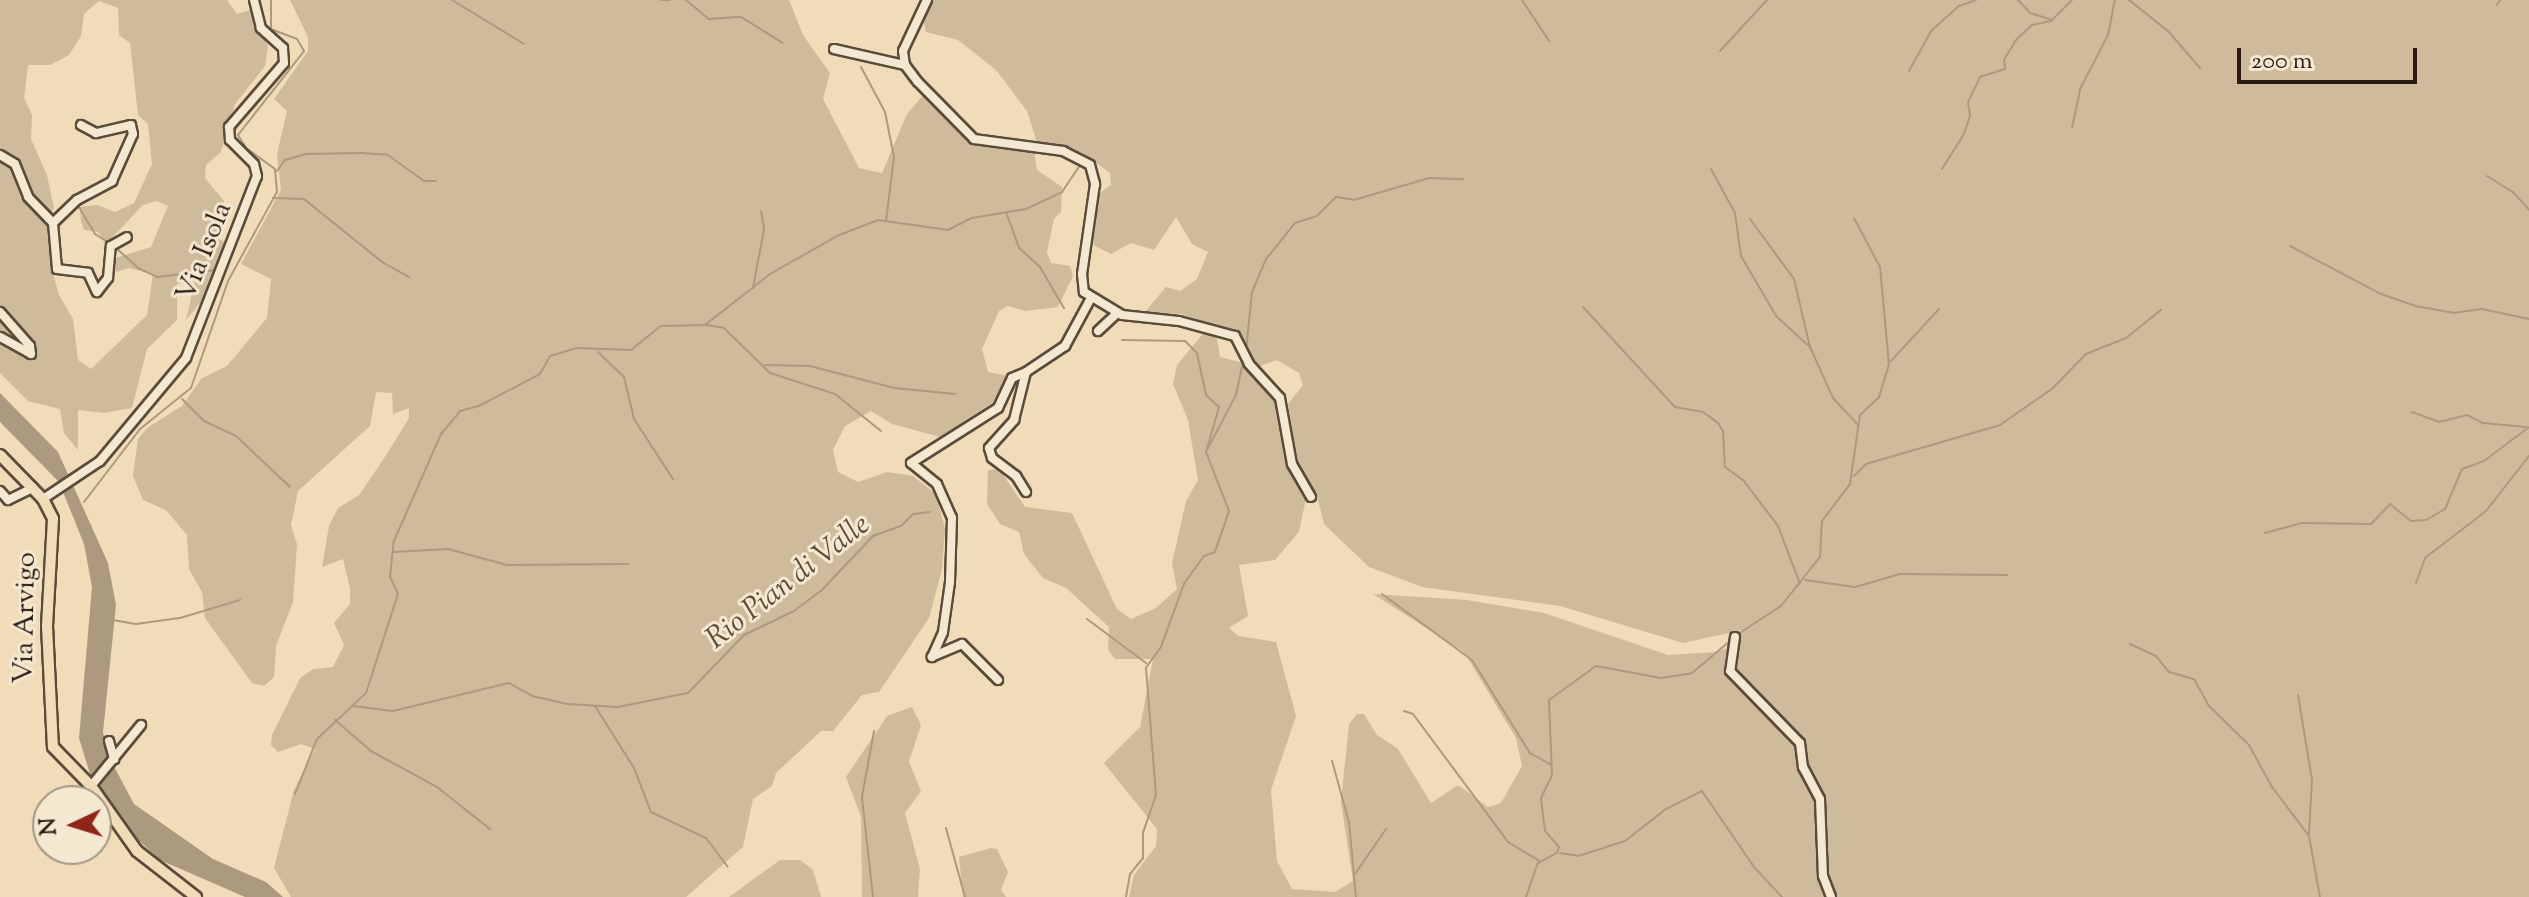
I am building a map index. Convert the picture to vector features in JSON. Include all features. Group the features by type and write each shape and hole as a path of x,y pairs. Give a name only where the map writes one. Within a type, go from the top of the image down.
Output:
{"main road":[{"name":"Via Arvigo","path":"0,455 43,499 53,519 47,626 51,740 60,760 92,785"},
{"name":"Via Arvigo","path":"112,814 137,851 196,897"}],"street":[{"name":"Via Isola","path":"43,499 100,461 186,358 233,245 257,176 254,164 230,140 229,127 276,77 284,55 261,28 254,0"},
{"path":"905,65 904,45 927,0"},
{"path":"834,49 905,65 968,136 1063,151 1090,165 1095,184 1082,281 1091,298 1117,313 1235,336 1249,364 1280,398 1292,464 1311,497"},
{"path":"53,223 77,200 112,181 133,134 131,125 96,133 81,125"},
{"path":"0,155 15,164 28,197 53,223 57,269 88,273 97,292 108,278 111,246 127,237"},
{"path":"985,680 999,679 964,645 932,655 943,632 952,518 937,484 911,461 998,408 1012,378 1065,346 1091,298"},
{"path":"0,312 33,352 27,355 0,337"},
{"path":"1098,331 1117,313"},
{"path":"1026,372 1014,420 989,450 1026,492"},
{"path":"0,491 8,500 33,488"},
{"path":"1735,637 1730,671 1800,743 1803,767 1820,799 1823,876 1831,897"},
{"path":"92,785 141,725"},
{"path":"109,741 114,759"}],"shaded area":[{"path":"0,0 227,0 237,14 250,10 268,46 265,66 235,104 221,152 206,165 205,178 224,201 224,222 217,238 228,244 210,290 186,320 195,281 177,284 177,320 147,349 132,408 104,413 78,410 78,450 64,433 60,409 28,401 0,373","holes":["99,1 118,8 119,35 130,43 138,115 148,124 152,164 134,203 115,212 97,205 80,207 81,221 84,230 98,232 106,244 143,205 156,201 168,206 151,247 112,259 116,272 129,268 153,274 147,315 91,369 78,360 73,319 59,295 52,270 47,218 54,208 47,175 31,139 32,115 24,98 28,65 50,65 69,55 81,36 84,14"]},
{"path":"290,0 789,0 803,35 830,73 823,99 859,168 882,173 907,114 924,94 972,144 1034,151 1037,170 1062,187 1061,212 1054,219 1047,252 1051,263 1070,266 1073,276 1058,307 1025,311 1008,306 999,311 982,349 988,372 1008,376 999,398 940,437 892,424 871,411 845,426 833,450 838,472 858,482 887,472 913,476 936,494 945,529 942,569 929,618 879,692 862,695 833,731 821,731 776,773 772,786 753,799 743,847 686,897 291,897 274,868 294,790 315,749 301,744 278,752 271,745 272,735 300,678 313,669 333,667 344,645 334,623 350,604 350,589 343,559 322,567 329,526 338,508 359,495 383,460 409,418 409,408 393,414 392,393 376,392 370,426 298,491 291,525 297,544 293,602 276,646 274,677 264,686 252,683 205,618 202,592 189,569 187,535 166,510 143,500 133,476 138,439 147,428 182,406 202,378 227,366 267,318 271,279 241,264 281,190 277,154 287,111 274,99 308,51 308,37"},
{"path":"931,0 2529,0 2529,897 1129,897 1134,875 1156,846 1157,829 1104,763 1140,727 1153,659 1115,659 1108,650 1109,627 1066,588 1043,578 1024,554 1019,532 1000,524 987,504 988,470 999,469 1025,507 1072,513 1117,609 1131,619 1156,608 1177,589 1172,563 1186,501 1198,480 1188,420 1173,384 1177,365 1207,329 1217,339 1220,357 1243,363 1276,402 1288,464 1306,498 1299,532 1275,560 1239,565 1248,616 1229,628 1238,636 1276,642 1296,716 1271,790 1277,861 1292,889 1335,892 1353,881 1341,802 1349,724 1357,714 1364,714 1377,735 1398,749 1431,803 1458,785 1488,807 1501,803 1522,766 1516,738 1464,652 1373,594 1467,600 1544,613 1668,655 1716,652 1739,644 1742,630 1683,643 1560,606 1422,587 1369,567 1324,524 1317,496 1297,462 1288,404 1303,385 1299,373 1277,360 1258,367 1241,334 1181,314 1145,312 1166,287 1180,291 1197,279 1208,252 1192,244 1176,217 1154,250 1131,243 1111,254 1095,246 1091,238 1097,195 1111,185 1110,173 1082,153 1038,146 1027,111 996,70 958,40 926,32 924,21"},
{"path":"0,393 58,452 108,563 116,605 103,732 109,757 134,804 213,859 266,882 283,897 245,897 160,860 123,826 112,809 112,785 97,785 90,774 79,738 92,587 84,544 59,482 0,422"},
{"path":"912,707 921,725 909,762 921,791 905,813 920,869 918,897 862,897 861,817 846,777 887,716"},
{"path":"997,849 1008,872 1001,890 1006,897 963,897 959,857"},
{"path":"780,860 800,860 813,870 821,897 729,897"}],"waterway":[{"path":"84,502 140,429 191,388 228,281 277,192 275,169 247,149 238,135 304,51 297,39 271,29 271,0"},
{"path":"452,0 524,44"},
{"path":"661,0 670,0"},
{"path":"686,0 709,19 741,17 783,43"},
{"path":"1522,0 1549,41"},
{"path":"1720,51 1767,0"},
{"path":"1909,71 1931,31 1959,6 1976,0"},
{"path":"2018,0 2030,13 2050,19"},
{"path":"1942,169 1964,134 1970,115 1968,102 1980,77 2005,69 2004,60 2016,40 2032,25 2051,21 2072,0"},
{"path":"2072,128 2080,89 2108,35 2115,0"},
{"path":"2129,0 2168,31 2200,68"},
{"path":"2497,5 2500,0"},
{"path":"861,67 885,112 894,157 886,221"},
{"path":"277,171 285,160 306,154 362,153 388,155 424,181 436,181"},
{"path":"295,794 317,739 366,693 398,594 390,577 394,541 441,434 460,411 479,406 540,374 550,356 576,348 631,350 661,326 705,325 770,274 839,235 878,220 948,230 972,218 1026,209 1062,192 1082,162"},
{"path":"1711,169 1735,213 1741,256 1776,316 1810,347 1833,398 1858,425"},
{"path":"2487,176 2513,192 2529,210"},
{"path":"1246,351 1252,292 1266,259 1295,223 1317,216 1336,197 1354,200 1429,178 1463,179"},
{"path":"273,198 304,199 382,262 409,277"},
{"path":"77,204 95,234 111,244"},
{"path":"753,288 764,229 761,211"},
{"path":"1006,212 1019,248 1040,267 1064,308"},
{"path":"1738,634 1781,606 1820,557 1822,521 1850,484 1860,415 1879,397 1889,365 1880,267 1854,218"},
{"path":"1750,219 1794,279 1810,347"},
{"path":"2290,246 2381,294 2415,306 2453,313 2482,309 2529,319"},
{"path":"116,248 138,268 157,277 217,270"},
{"path":"1583,307 1675,407 1703,412 1718,423 1723,431 1725,467 1744,481 1778,526 1800,584"},
{"path":"1891,361 1939,309"},
{"path":"1854,476 1866,464 2000,425 2053,388 2086,354 2126,338 2161,310"},
{"path":"706,325 724,328 770,373 835,394 881,431"},
{"path":"1122,340 1185,341 1197,353 1206,395 1219,407 1206,452 1229,511 1215,552 1204,556 1184,584 1161,647 1146,668 1156,795 1143,832 1143,858 1130,874 1126,897"},
{"path":"598,352 624,377 634,419 673,479"},
{"path":"1207,450 1236,395 1243,361"},
{"path":"765,365 810,366 894,388 956,394"},
{"path":"182,399 204,421 236,436 290,487"},
{"path":"2412,412 2439,422 2467,415 2483,423 2526,427"},
{"path":"2265,533 2303,523 2371,524 2390,504 2411,521 2426,520 2445,509 2462,469 2484,461 2529,427"},
{"path":"2416,583 2425,558 2486,511 2529,456"},
{"name":"Rio Pian di Valle","path":"353,706 393,711 509,683 532,696 567,704 618,707 688,693 744,635 794,611 821,591 873,536 901,526 913,514 930,512"},
{"path":"393,552 448,549 507,565 628,564"},
{"path":"1805,580 1855,587 1900,574 2007,575"},
{"path":"1382,594 1472,660 1530,753 1552,765"},
{"path":"113,620 136,624 180,618 240,600"},
{"path":"1087,619 1146,663"},
{"path":"1526,897 1538,863 1557,853 1559,847 1545,831 1541,798 1552,775 1549,700 1596,666 1661,678 1692,673 1730,641"},
{"path":"2130,644 2156,656 2169,672 2194,679 2209,706 2249,745 2272,787 2309,836 2320,897"},
{"path":"2298,695 2312,780 2309,833"},
{"path":"595,706 634,768 651,812 706,838 728,867"},
{"path":"1404,711 1413,714 1508,842 1540,861"},
{"path":"335,720 371,751 437,787 490,829"},
{"path":"873,897 862,797 874,731"},
{"path":"1332,761 1349,822 1356,897"},
{"path":"1560,853 1578,856 1625,841 1666,809 1702,791 1754,867 1782,897"},
{"path":"946,828 965,897"},
{"path":"1355,874 1386,829"}]}
